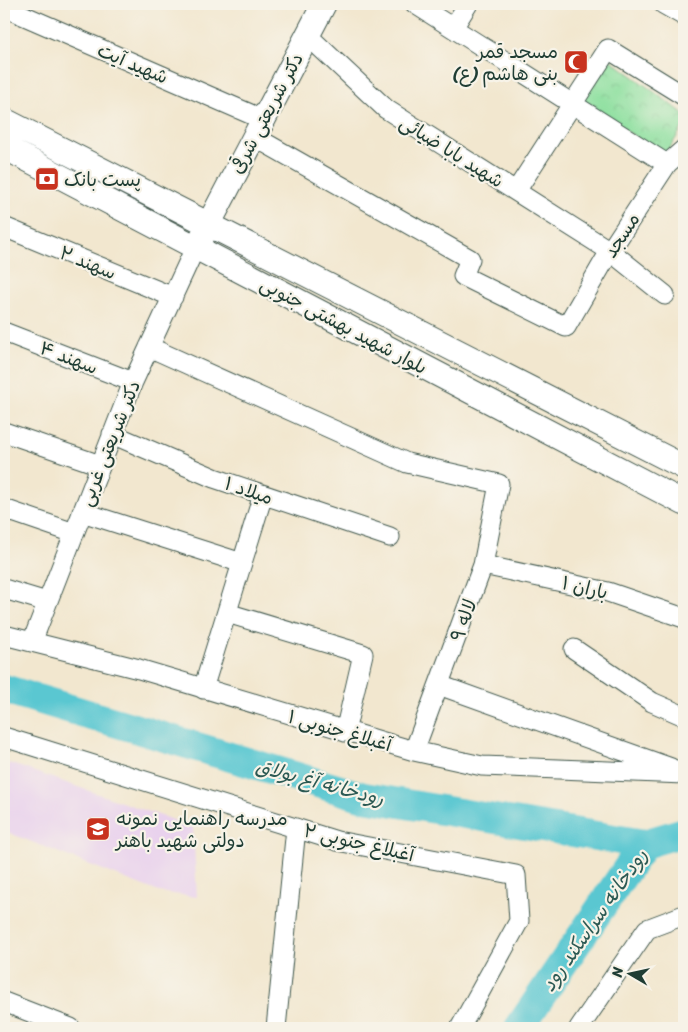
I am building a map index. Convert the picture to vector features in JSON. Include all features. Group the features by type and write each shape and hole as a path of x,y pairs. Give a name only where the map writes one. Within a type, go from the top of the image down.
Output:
{"main road":[{"name":"دکتر شریعتی شرقی","path":"196,248 324,4"},
{"name":"بلوار شهید بهشتی جنوبی","path":"4,120 209,223 684,468"},
{"name":"بلوار شهید بهشتی جنوبی","path":"4,147 684,503"}],"street":[{"path":"415,4 667,164"},
{"path":"453,28 468,4"},
{"path":"663,4 684,16"},
{"name":"شهید آیت","path":"4,7 258,127 470,259 463,276 566,327"},
{"name":"شهيد بابا ضيائی","path":"307,35 386,109 610,251 666,295"},
{"path":"516,191 608,49 684,96"},
{"name":"مسجد","path":"566,327 610,251 667,164 684,149"},
{"name":"سهند ۲","path":"4,227 173,296"},
{"name":"دکتر شریعتی غربی","path":"32,642 133,382 196,248"},
{"name":"سهند ۴","path":"4,332 133,382"},
{"name":"لاله ۹","path":"149,347 407,463 499,484 483,565 414,752"},
{"path":"4,432 100,465"},
{"name":"میلاد ۱","path":"112,434 214,478 390,537"},
{"path":"203,688 263,495"},
{"path":"4,509 74,533"},
{"path":"82,512 242,563"},
{"name":"باران ۱","path":"483,565 608,592 684,618"},
{"path":"4,589 47,602"},
{"path":"226,613 363,654 345,732"},
{"name":"آغبلاغ جنوبی ۱","path":"4,635 139,669 414,752 482,766 684,773"},
{"path":"574,649 652,702 684,716"},
{"path":"438,685 684,773"},
{"name":"آغبلاغ جنوبی ۲","path":"4,737 337,841 516,875 519,921 460,1028"},
{"path":"276,1028 296,828"},
{"path":"579,1028 647,929 684,915"},
{"path":"4,1002 71,1028"}],"shaded area":[{"name":"مدرسه راهنمایی نمونه دولتی شهید باهنر","path":"9,763 193,827 197,897 159,892 4,831 4,776"}],"green space":[{"path":"608,58 684,114 684,125 665,156 579,100"}],"waterway":[{"name":"رودخانه آغ بولاق","path":"4,689 364,797 644,844"},
{"name":"رودخانه سراسکند رود","path":"519,1028 644,844 684,832"}],"place":[{"name":"مسجد قمر بنی هاشم (ع)","path":"576,62"},
{"name":"پست بانک","path":"47,179"},
{"name":"مدرسه راهنمایی نمونه دولتی شهید باهنر","path":"98,829"}]}
